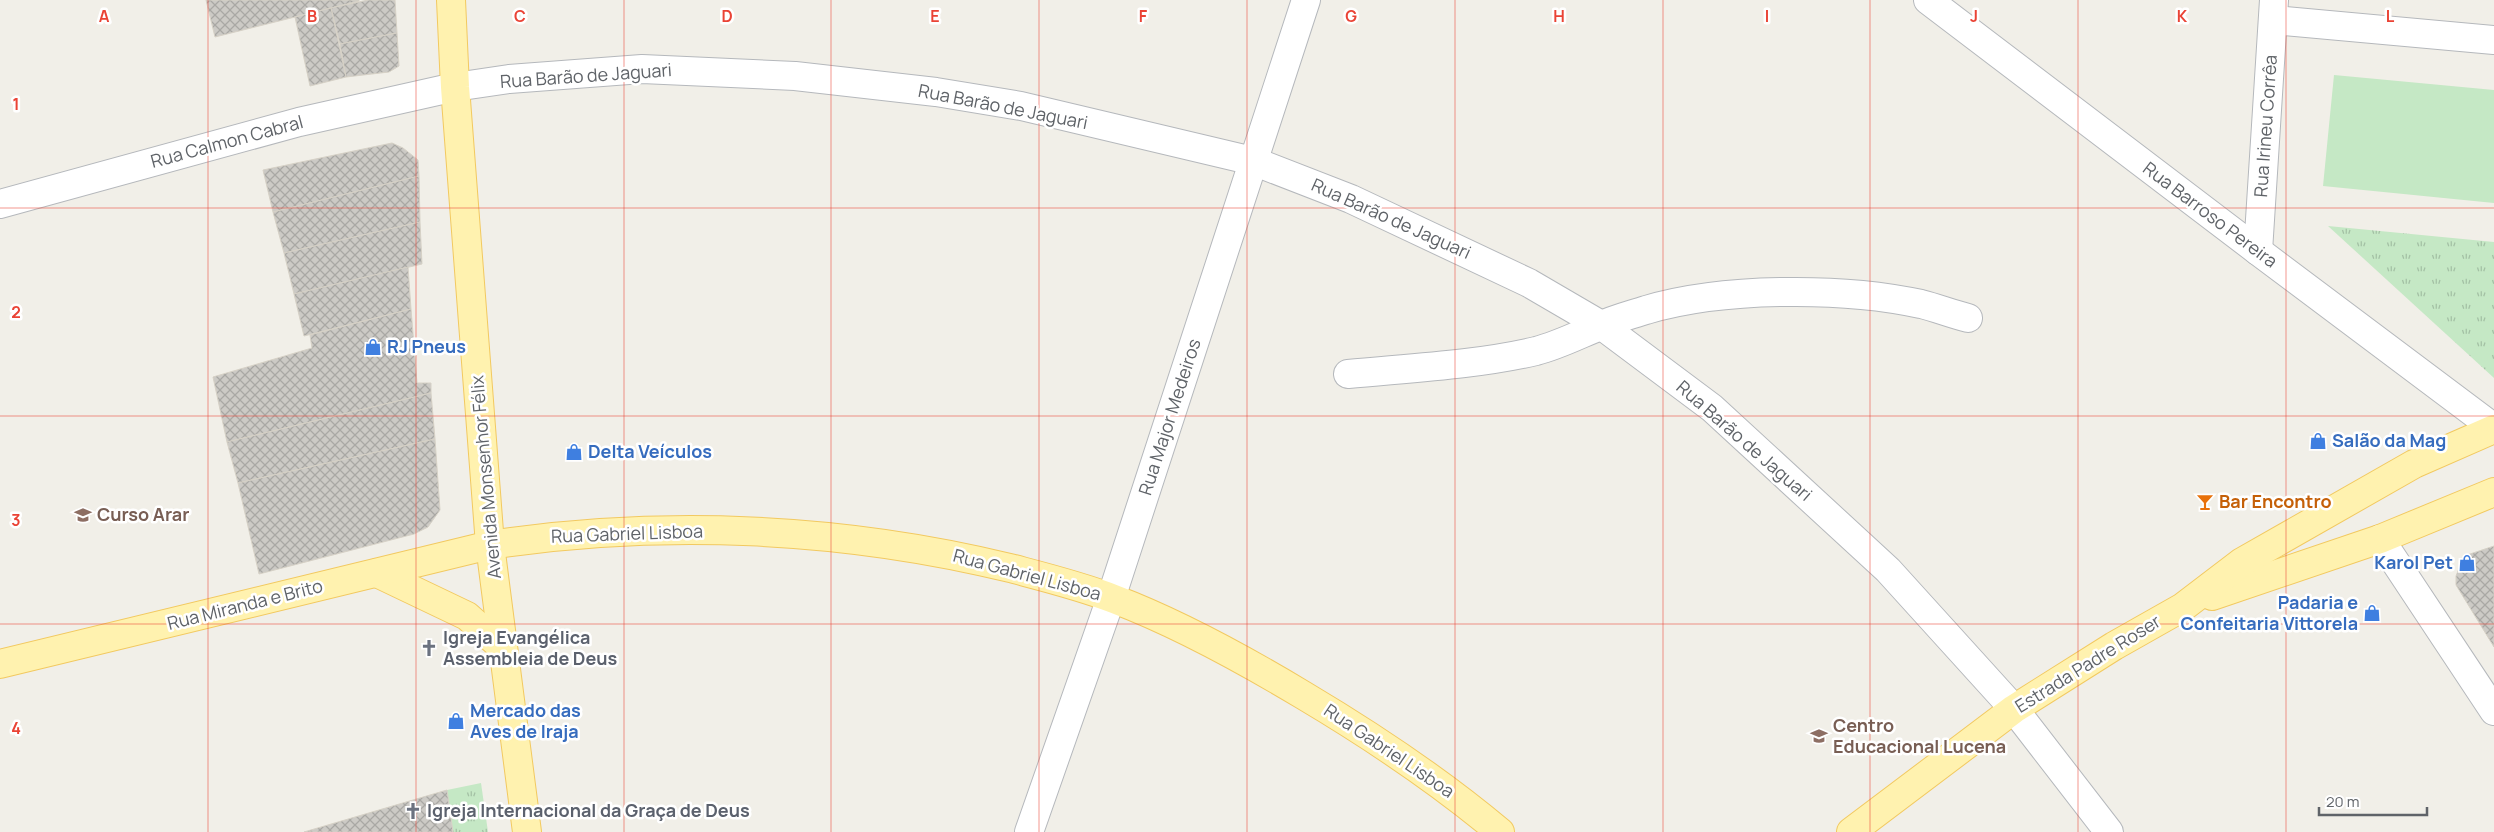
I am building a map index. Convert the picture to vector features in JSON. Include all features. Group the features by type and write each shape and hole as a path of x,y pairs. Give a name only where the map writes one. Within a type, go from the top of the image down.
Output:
{"main road":[{"name":"Avenida Monsenhor Félix","path":"451,0 455,87 490,545 527,832"},
{"name":"Estrada Padre Roser","path":"1851,832 2014,710 2114,646 2183,607 2242,562 2414,464 2494,428"},
{"path":"377,573 406,562 480,542 473,471 482,449"},
{"name":"Estrada Padre Roser","path":"2183,607 2254,580 2380,538 2494,492"},
{"name":"Rua Gabriel Lisboa","path":"490,545 558,535 696,531 792,534 875,542 961,556 1036,575 1111,598 1161,618 1218,647 1362,730 1434,780 1500,832"},
{"name":"Rua Miranda e Brito","path":"0,664 490,545"},
{"path":"377,573 467,616 503,648"}],"street":[{"name":"Rua Major Medeiros","path":"1029,832 1111,598 1306,0"},
{"name":"Rua Barroso Pereira","path":"1928,0 2494,428"},
{"name":"Rua Irineu Corrêa","path":"2258,251 2273,10"},
{"path":"2273,10 2494,40"},
{"name":"Rua Barão de Jaguari","path":"455,87 510,79 642,69 795,76 936,92 1021,106 1253,161 1351,199 1529,283 1601,325 1712,408 1888,570 2014,710 2110,832"},
{"name":"Rua Calmon Cabral","path":"0,204 299,122 455,87"},
{"path":"1348,374 1471,361 1534,352 1576,338 1601,325 1648,310 1730,294 1824,293 1870,297 1921,304 1968,318"},
{"path":"2380,538 2494,711"}],"green space":[{"path":"2334,75 2494,90 2494,203 2323,186"},
{"path":"2328,226 2494,242 2494,378"},
{"path":"481,783 488,832 453,832 447,790"}],"building":[{"path":"206,0 359,0 359,1 215,37"},
{"path":"368,0 395,0 397,33 340,44 331,8"},
{"path":"331,8 346,77 310,86 295,17"},
{"path":"397,33 399,66 389,72 346,77 340,44"},
{"path":"392,143 403,148 418,160 419,176 273,212 263,170"},
{"path":"419,176 420,222 284,253 273,212"},
{"path":"420,222 422,264 294,294 284,253"},
{"path":"408,267 411,309 304,336 294,294"},
{"path":"411,309 417,383 431,383 431,393 227,442 213,377 312,348 310,335"},
{"path":"431,393 435,439 238,483 227,442"},
{"path":"435,439 440,510 428,527 414,534 259,574 238,483"},
{"path":"2494,546 2494,647 2456,585 2456,576 2464,556"},
{"name":"Igreja Internacional da Graça de Deus","path":"447,790 453,832 304,832"}],"place":[{"name":"RJ Pneus","path":"373,347"},
{"name":"Salão da Mag","path":"2318,441"},
{"name":"Delta Veículos","path":"574,452"},
{"name":"Bar Encontro","path":"2205,502"},
{"name":"Curso Arar","path":"83,515"},
{"name":"Karol Pet","path":"2467,563"},
{"name":"Padaria e Confeitaria Vittorela","path":"2372,613"},
{"name":"Igreja Evangélica Assembleia de Deus","path":"429,648"},
{"name":"Mercado das Aves de Iraja","path":"456,721"},
{"name":"Centro Educacional Lucena","path":"1819,736"},
{"name":"Igreja Internacional da Graça de Deus","path":"413,811"}]}
